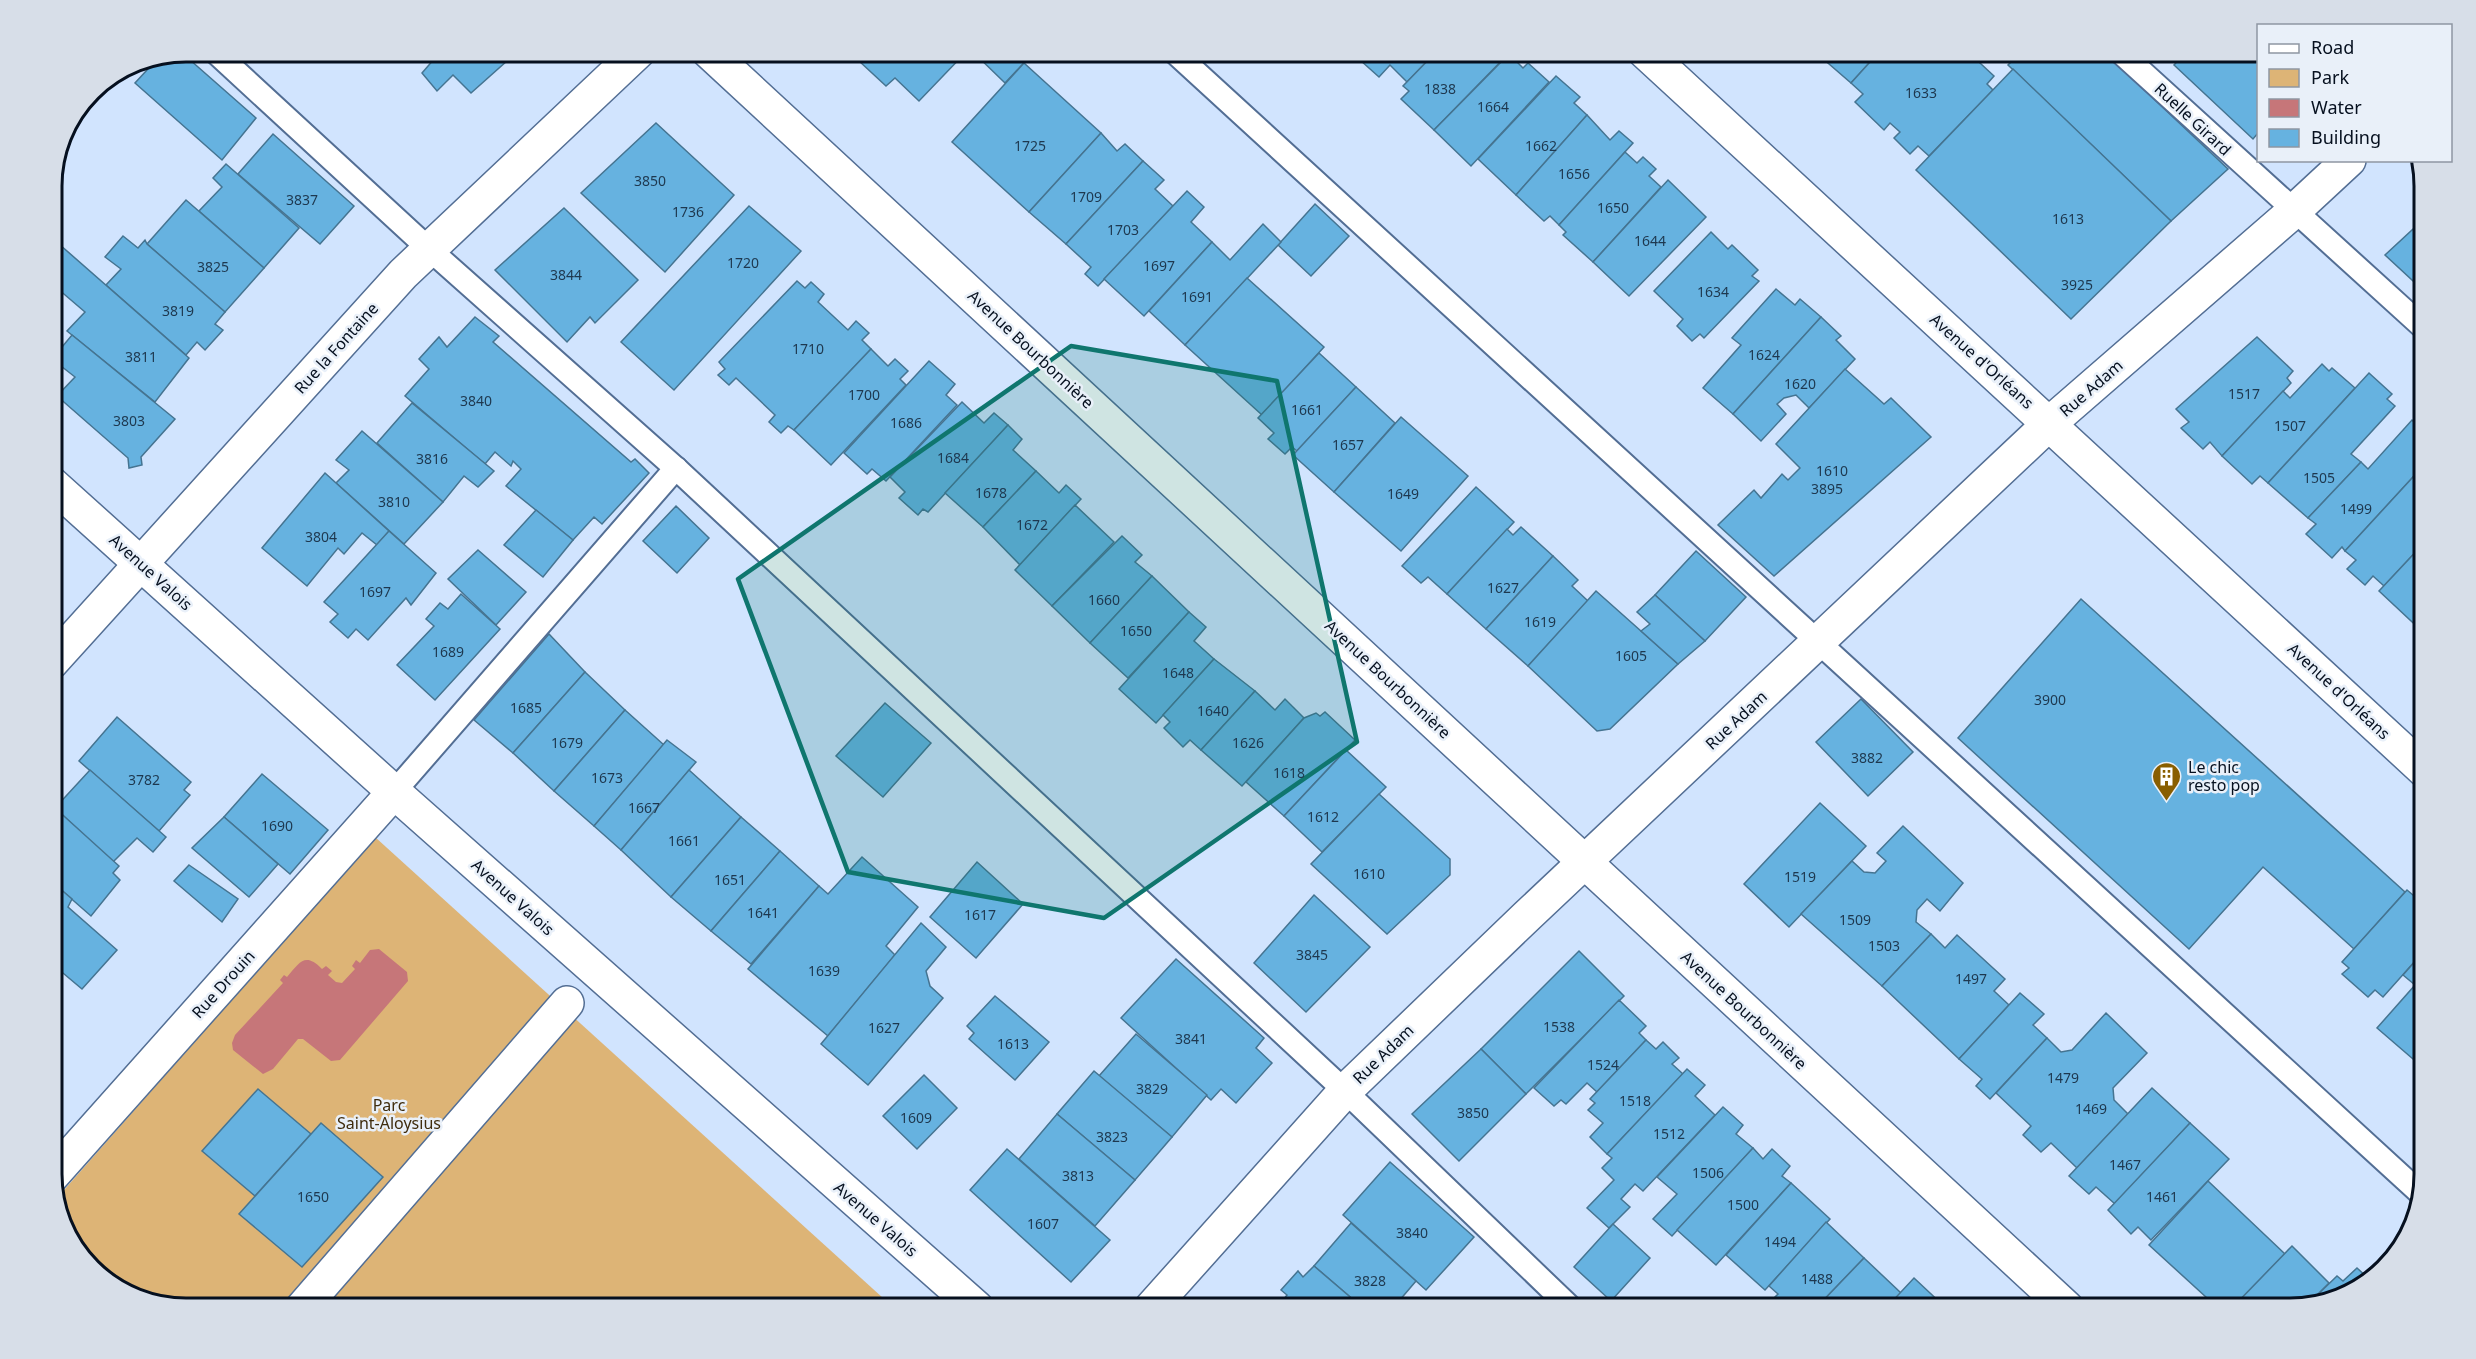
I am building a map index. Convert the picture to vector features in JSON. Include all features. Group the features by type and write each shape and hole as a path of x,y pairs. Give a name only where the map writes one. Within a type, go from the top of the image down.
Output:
{"street":[{"name":"Rue la Fontaine","path":"62,651 403,274 627,62"},
{"name":"Avenue Bourbonnière","path":"720,62 2056,1298"},
{"name":"Avenue d'Orléans","path":"1656,62 2414,761"},
{"name":"Rue Adam","path":"1159,1298 1345,1091 2050,423 2294,211 2347,162"},
{"name":"Avenue Valois","path":"62,493 394,792 965,1298"},
{"name":"Rue Drouin","path":"62,1165 394,792"},
{"path":"311,1298 567,1003"}],"lane":[{"path":"226,62 429,249 676,468 1345,1091 1561,1298"},
{"path":"1185,62 2413,1186"},
{"name":"Ruelle Girard","path":"2131,62 2414,319"},
{"path":"394,792 676,468"}],"highlighted area":[{"path":"1071,346 1277,381 1357,742 1104,918 848,872 738,579"}],"green space":[{"name":"Parc Saint-Aloysius","path":"375,837 883,1298 185,1298 161,1295 130,1285 116,1277 92,1255 74,1229 63,1191"}],"water":[{"path":"379,949 407,972 408,981 340,1060 331,1061 303,1039 298,1039 273,1069 263,1074 233,1050 232,1043 235,1035 283,983 280,980 284,975 287,977 299,963 307,960 322,969 326,966 332,971 328,975 336,982 342,983 355,969 352,966 356,960 360,963 370,950"}],"building":[{"path":"177,62 192,62 256,118 222,160 135,83 150,67"},
{"path":"432,62 506,62 471,93 453,75 437,91 422,73"},
{"path":"860,62 956,62 919,101 895,78 886,86"},
{"path":"983,62 1025,62 1005,83"},
{"path":"1362,62 1426,62 1407,82 1390,65 1379,77"},
{"path":"1426,62 1500,62 1434,130 1401,99 1409,91 1403,86"},
{"path":"1501,62 1517,62 1523,68 1528,63 1549,82 1471,166 1434,130"},
{"path":"1827,62 1870,62 1851,83"},
{"path":"1870,62 1979,62 1994,76 1987,84 1993,90 1929,156 1918,146 1910,154 1894,138 1900,132 1890,123 1884,130 1855,102 1863,94 1851,83"},
{"path":"2011,62 2115,62 2228,169 2171,221 2008,65"},
{"path":"2177,62 2257,62 2257,134 2253,139 2174,65"},
{"path":"1024,63 1101,133 1029,212 952,142"},
{"path":"2013,69 2171,221 2071,319 1916,170"},
{"path":"1556,76 1580,97 1574,103 1587,115 1516,195 1478,159"},
{"path":"1587,115 1610,140 1619,131 1633,143 1559,225 1550,216 1544,221 1516,195"},
{"path":"656,123 734,195 665,272 581,193"},
{"path":"1101,133 1117,151 1125,144 1143,161 1066,244 1029,212"},
{"path":"273,134 354,206 320,244 238,174"},
{"path":"1625,152 1637,163 1643,157 1656,169 1649,176 1661,187 1593,262 1563,235 1566,232 1559,225"},
{"path":"1143,161 1164,180 1155,189 1173,206 1098,286 1085,274 1091,267 1066,244"},
{"path":"226,164 299,228 264,268 199,211 222,187 213,178"},
{"path":"1668,180 1706,217 1629,296 1593,262"},
{"path":"1187,191 1204,207 1191,222 1212,242 1144,316 1104,279"},
{"path":"186,200 264,268 225,312 147,244"},
{"path":"1315,204 1349,236 1311,276 1278,245"},
{"path":"749,206 801,251 674,390 621,342"},
{"path":"564,208 638,280 595,323 590,317 567,342 495,270"},
{"path":"1263,224 1281,242 1185,345 1149,311 1212,242 1230,260"},
{"path":"2414,228 2414,282 2385,255"},
{"path":"1711,232 1728,249 1732,245 1758,270 1752,276 1759,281 1704,338 1700,334 1692,341 1677,326 1683,319 1654,291"},
{"path":"123,236 138,248 145,240 225,312 215,324 223,330 205,350 197,342 186,355 106,285 121,269 105,257"},
{"path":"62,247 189,358 155,402 67,331 85,312 62,292"},
{"path":"1247,278 1324,347 1262,415 1185,345"},
{"path":"797,281 805,288 811,282 824,294 818,302 848,330 856,321 869,333 862,340 871,349 794,430 788,426 781,433 769,422 775,415 736,378 729,385 718,375 725,369 719,362"},
{"path":"1776,289 1795,305 1800,299 1821,317 1733,414 1703,388 1741,345 1732,338"},
{"path":"475,317 499,336 493,342 631,462 635,459 649,473 602,524 594,517 573,540 506,486 521,469 513,461 511,466 495,452 485,464 405,396 429,369 419,359 439,337 447,347"},
{"path":"1821,317 1841,336 1836,340 1855,359 1809,408 1796,395 1784,398 1777,404 1786,414 1761,441 1733,414"},
{"path":"72,335 175,419 141,457 142,465 129,468 128,458 62,400 62,391 75,377 62,367 62,347"},
{"path":"2257,337 2293,371 2287,378 2291,383 2222,456 2210,442 2203,449 2181,428 2189,422 2176,409"},
{"path":"871,349 888,366 895,359 908,371 900,379 906,385 831,465 794,430"},
{"path":"1319,353 1356,387 1297,451 1292,447 1285,454 1268,439 1274,433 1258,418"},
{"path":"929,361 955,384 946,395 957,405 886,481 872,469 867,474 844,453"},
{"path":"2322,364 2329,371 2332,368 2355,388 2268,483 2260,476 2252,484 2222,456 2283,391 2290,398"},
{"path":"1845,369 1884,404 1891,398 1931,437 1774,576 1718,525 1754,490 1761,498 1782,474 1788,480 1800,468 1776,444"},
{"path":"2369,373 2392,394 2387,399 2395,406 2351,454 2361,462 2308,518 2268,483"},
{"path":"1356,387 1395,423 1334,492 1293,455"},
{"path":"962,402 984,423 994,413 1008,425 928,512 923,509 918,515 899,498 905,492 890,477"},
{"path":"412,403 494,471 478,487 464,476 443,502 377,443"},
{"path":"1401,417 1468,476 1401,551 1334,492"},
{"path":"2412,420 2414,422 2414,476 2345,551 2342,547 2332,558 2306,534 2316,524 2308,518 2361,462 2368,469"},
{"path":"1008,425 1022,439 1013,450 1036,471 983,527 945,493"},
{"path":"362,431 443,502 404,544 336,483 349,470 336,460"},
{"path":"1036,471 1059,493 1066,485 1081,499 1020,565 983,527"},
{"path":"325,473 389,531 377,545 362,533 344,554 338,548 307,586 262,548"},
{"path":"2414,476 2414,554 2384,586 2373,576 2365,585 2347,569 2356,560 2345,551"},
{"path":"1476,487 1514,522 1447,594 1428,577 1421,583 1402,566"},
{"path":"1075,505 1114,542 1052,606 1015,570"},
{"path":"676,506 709,538 677,573 643,541"},
{"path":"536,510 573,540 543,577 504,545"},
{"path":"1521,527 1553,556 1486,629 1447,594 1507,529 1513,535"},
{"path":"389,531 436,573 411,605 406,598 368,640 356,629 348,638 330,622 338,614 324,602"},
{"path":"1122,536 1142,555 1135,562 1152,576 1090,643 1052,606"},
{"path":"478,550 526,592 496,625 448,579"},
{"path":"1696,551 1746,597 1705,641 1655,595"},
{"path":"2414,554 2414,624 2379,591"},
{"path":"1553,556 1578,580 1572,586 1588,601 1528,666 1486,629"},
{"path":"1152,576 1189,612 1128,678 1090,643"},
{"path":"1596,591 1678,664 1610,729 1597,731 1528,666"},
{"path":"461,594 500,629 435,700 397,665 434,626 426,619 440,603 448,609"},
{"path":"1655,595 1705,641 1678,664 1641,631 1650,624 1637,612"},
{"name":"Le chic resto pop","path":"2081,599 2405,892 2354,949 2263,867 2189,949 1958,738"},
{"path":"1189,612 1206,627 1194,641 1214,659 1156,723 1119,689"},
{"path":"549,634 585,672 513,753 474,720"},
{"path":"1214,659 1255,691 1201,750 1190,740 1183,747 1164,728 1170,722 1163,715"},
{"path":"585,672 625,710 554,791 513,753"},
{"path":"1255,691 1275,710 1285,699 1304,718 1242,786 1201,750"},
{"path":"1861,699 1913,752 1868,796 1816,742"},
{"path":"885,703 931,743 883,797 836,756"},
{"path":"625,710 664,745 594,826 554,791"},
{"path":"1325,712 1355,740 1284,816 1246,782 1304,718 1316,713 1320,716"},
{"path":"117,717 191,782 184,790 190,795 159,831 79,761"},
{"path":"667,740 696,762 621,850 594,826"},
{"path":"1346,750 1386,787 1322,852 1284,816"},
{"path":"90,770 166,837 153,852 137,838 113,862 62,815 62,800"},
{"path":"689,770 741,817 671,897 621,850"},
{"path":"262,774 328,830 290,874 224,817"},
{"path":"1379,794 1450,859 1450,875 1387,934 1311,864"},
{"path":"1820,803 1866,846 1789,927 1744,884"},
{"path":"62,814 119,866 113,873 120,880 91,916 62,891"},
{"path":"224,817 278,864 249,897 192,848"},
{"path":"741,817 780,851 711,931 671,897"},
{"path":"1903,826 1963,883 1940,911 1927,899 1917,910 1916,922 1931,934 1882,986 1801,914 1852,861 1864,872 1875,873 1886,861 1877,853"},
{"path":"780,851 819,886 751,964 711,931"},
{"path":"862,857 918,907 886,946 895,955 828,1036 748,969 819,886 828,894"},
{"path":"977,862 1023,904 976,958 930,917"},
{"path":"189,865 238,899 222,922 174,881"},
{"path":"62,890 72,899 68,907 117,950 82,989 62,972"},
{"path":"2407,890 2414,896 2414,962 2383,997 2375,990 2368,997 2342,974 2349,968 2342,962"},
{"path":"1314,895 1370,947 1306,1012 1254,963"},
{"path":"921,923 946,947 926,971 930,986 943,998 868,1085 821,1044"},
{"path":"1931,934 1945,948 1957,935 2005,979 1994,991 2009,1005 1959,1059 1882,986"},
{"path":"1579,951 1624,996 1526,1094 1481,1049"},
{"path":"1176,959 1264,1038 1256,1048 1272,1063 1236,1103 1221,1089 1211,1100 1121,1018"},
{"path":"2414,962 2414,984 2403,975"},
{"path":"2414,986 2413,1059 2377,1028"},
{"path":"2020,993 2044,1014 2033,1025 2047,1038 1990,1099 1976,1086 1982,1079 1959,1059"},
{"path":"995,996 1049,1042 1015,1080 969,1039 974,1033 967,1026"},
{"path":"1619,1000 1646,1026 1639,1033 1646,1040 1597,1092 1587,1083 1566,1104 1561,1100 1554,1106 1534,1088"},
{"path":"2106,1013 2147,1053 2113,1088 2114,1100 2128,1114 2077,1168 2051,1143 2041,1152 2023,1135 2031,1126 1996,1093 2047,1038 2061,1052 2072,1050"},
{"path":"1136,1034 1207,1095 1172,1137 1099,1076"},
{"path":"1646,1040 1656,1049 1663,1042 1679,1058 1672,1064 1683,1074 1607,1154 1590,1137 1603,1123 1588,1110 1595,1103 1590,1099"},
{"path":"1481,1049 1526,1094 1459,1161 1412,1114"},
{"path":"1687,1069 1705,1085 1695,1096 1715,1115 1643,1191 1635,1184 1621,1199 1630,1207 1609,1228 1587,1208 1614,1180 1602,1168 1612,1158 1607,1154"},
{"path":"1094,1071 1172,1137 1135,1180 1057,1114"},
{"path":"924,1075 957,1108 917,1149 883,1116"},
{"path":"2152,1088 2190,1123 2115,1204 2096,1187 2089,1194 2069,1176"},
{"path":"258,1089 311,1134 255,1196 202,1151"},
{"path":"1723,1107 1743,1125 1736,1134 1753,1148 1672,1236 1653,1219 1677,1194 1657,1177"},
{"path":"1057,1114 1135,1180 1095,1226 1019,1159"},
{"path":"321,1123 383,1177 302,1267 239,1214"},
{"path":"2190,1123 2229,1159 2151,1240 2138,1227 2131,1234 2108,1210"},
{"path":"1753,1148 1763,1159 1772,1149 1790,1166 1782,1176 1791,1183 1716,1265 1677,1230"},
{"path":"1007,1149 1110,1240 1071,1282 970,1190"},
{"path":"1390,1162 1474,1237 1426,1290 1343,1215"},
{"path":"2208,1181 2285,1254 2242,1298 2207,1298 2149,1245"},
{"path":"1791,1183 1830,1219 1765,1290 1726,1255"},
{"path":"1826,1222 1864,1258 1826,1298 1774,1298 1778,1294 1769,1286"},
{"path":"1351,1223 1416,1281 1402,1298 1351,1298 1314,1266"},
{"path":"1613,1224 1650,1258 1614,1298 1608,1298 1574,1267"},
{"path":"2292,1246 2329,1283 2318,1294 2307,1296 2242,1298"},
{"path":"1864,1258 1901,1293 1896,1298 1826,1298"},
{"path":"1314,1266 1351,1298 1285,1298 1287,1295 1281,1290 1298,1271 1303,1277"},
{"path":"2357,1268 2363,1274 2338,1288 2318,1294 2337,1276 2343,1281"},
{"path":"1914,1278 1935,1298 1895,1298"}],"place":[{"name":"Le chic resto pop","path":"2167,802"}]}
